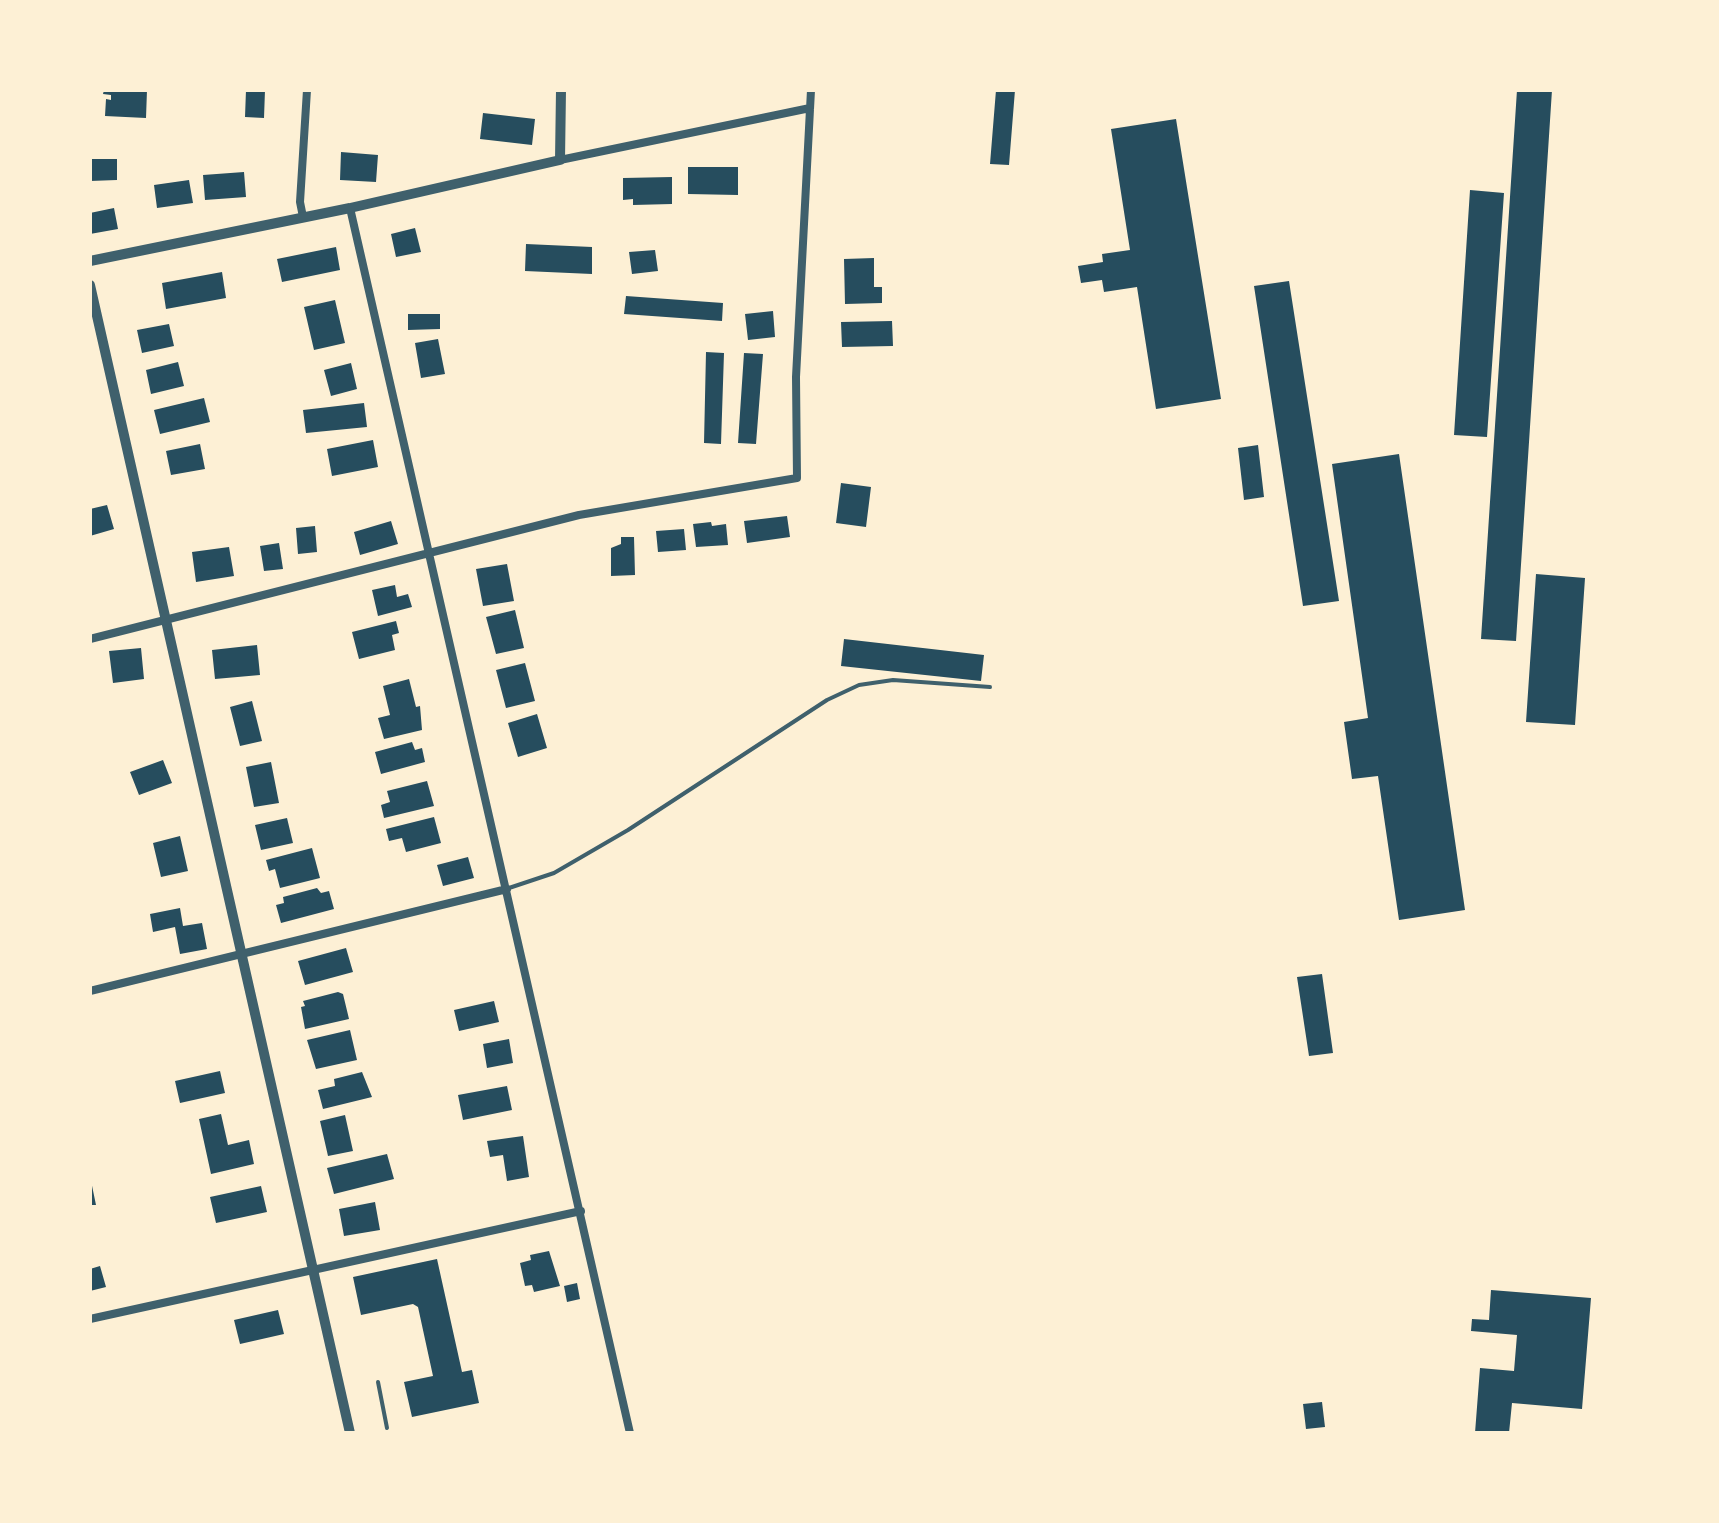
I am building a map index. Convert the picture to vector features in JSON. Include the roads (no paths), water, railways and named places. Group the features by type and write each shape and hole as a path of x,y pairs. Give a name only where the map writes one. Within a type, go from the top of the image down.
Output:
{"street":[{"path":"303,217 300,202 307,90"},
{"path":"560,160 561,90"},
{"path":"90,639 579,515 797,478 796,377 811,90"},
{"path":"90,261 810,108"},
{"path":"350,208 630,1433"},
{"path":"90,285 350,1433"},
{"path":"90,991 507,889"},
{"path":"90,1319 581,1211"}],"lane":[{"path":"507,889 554,873 628,830 827,700 859,685 893,680 990,687"},
{"path":"378,1382 387,1428"}]}
